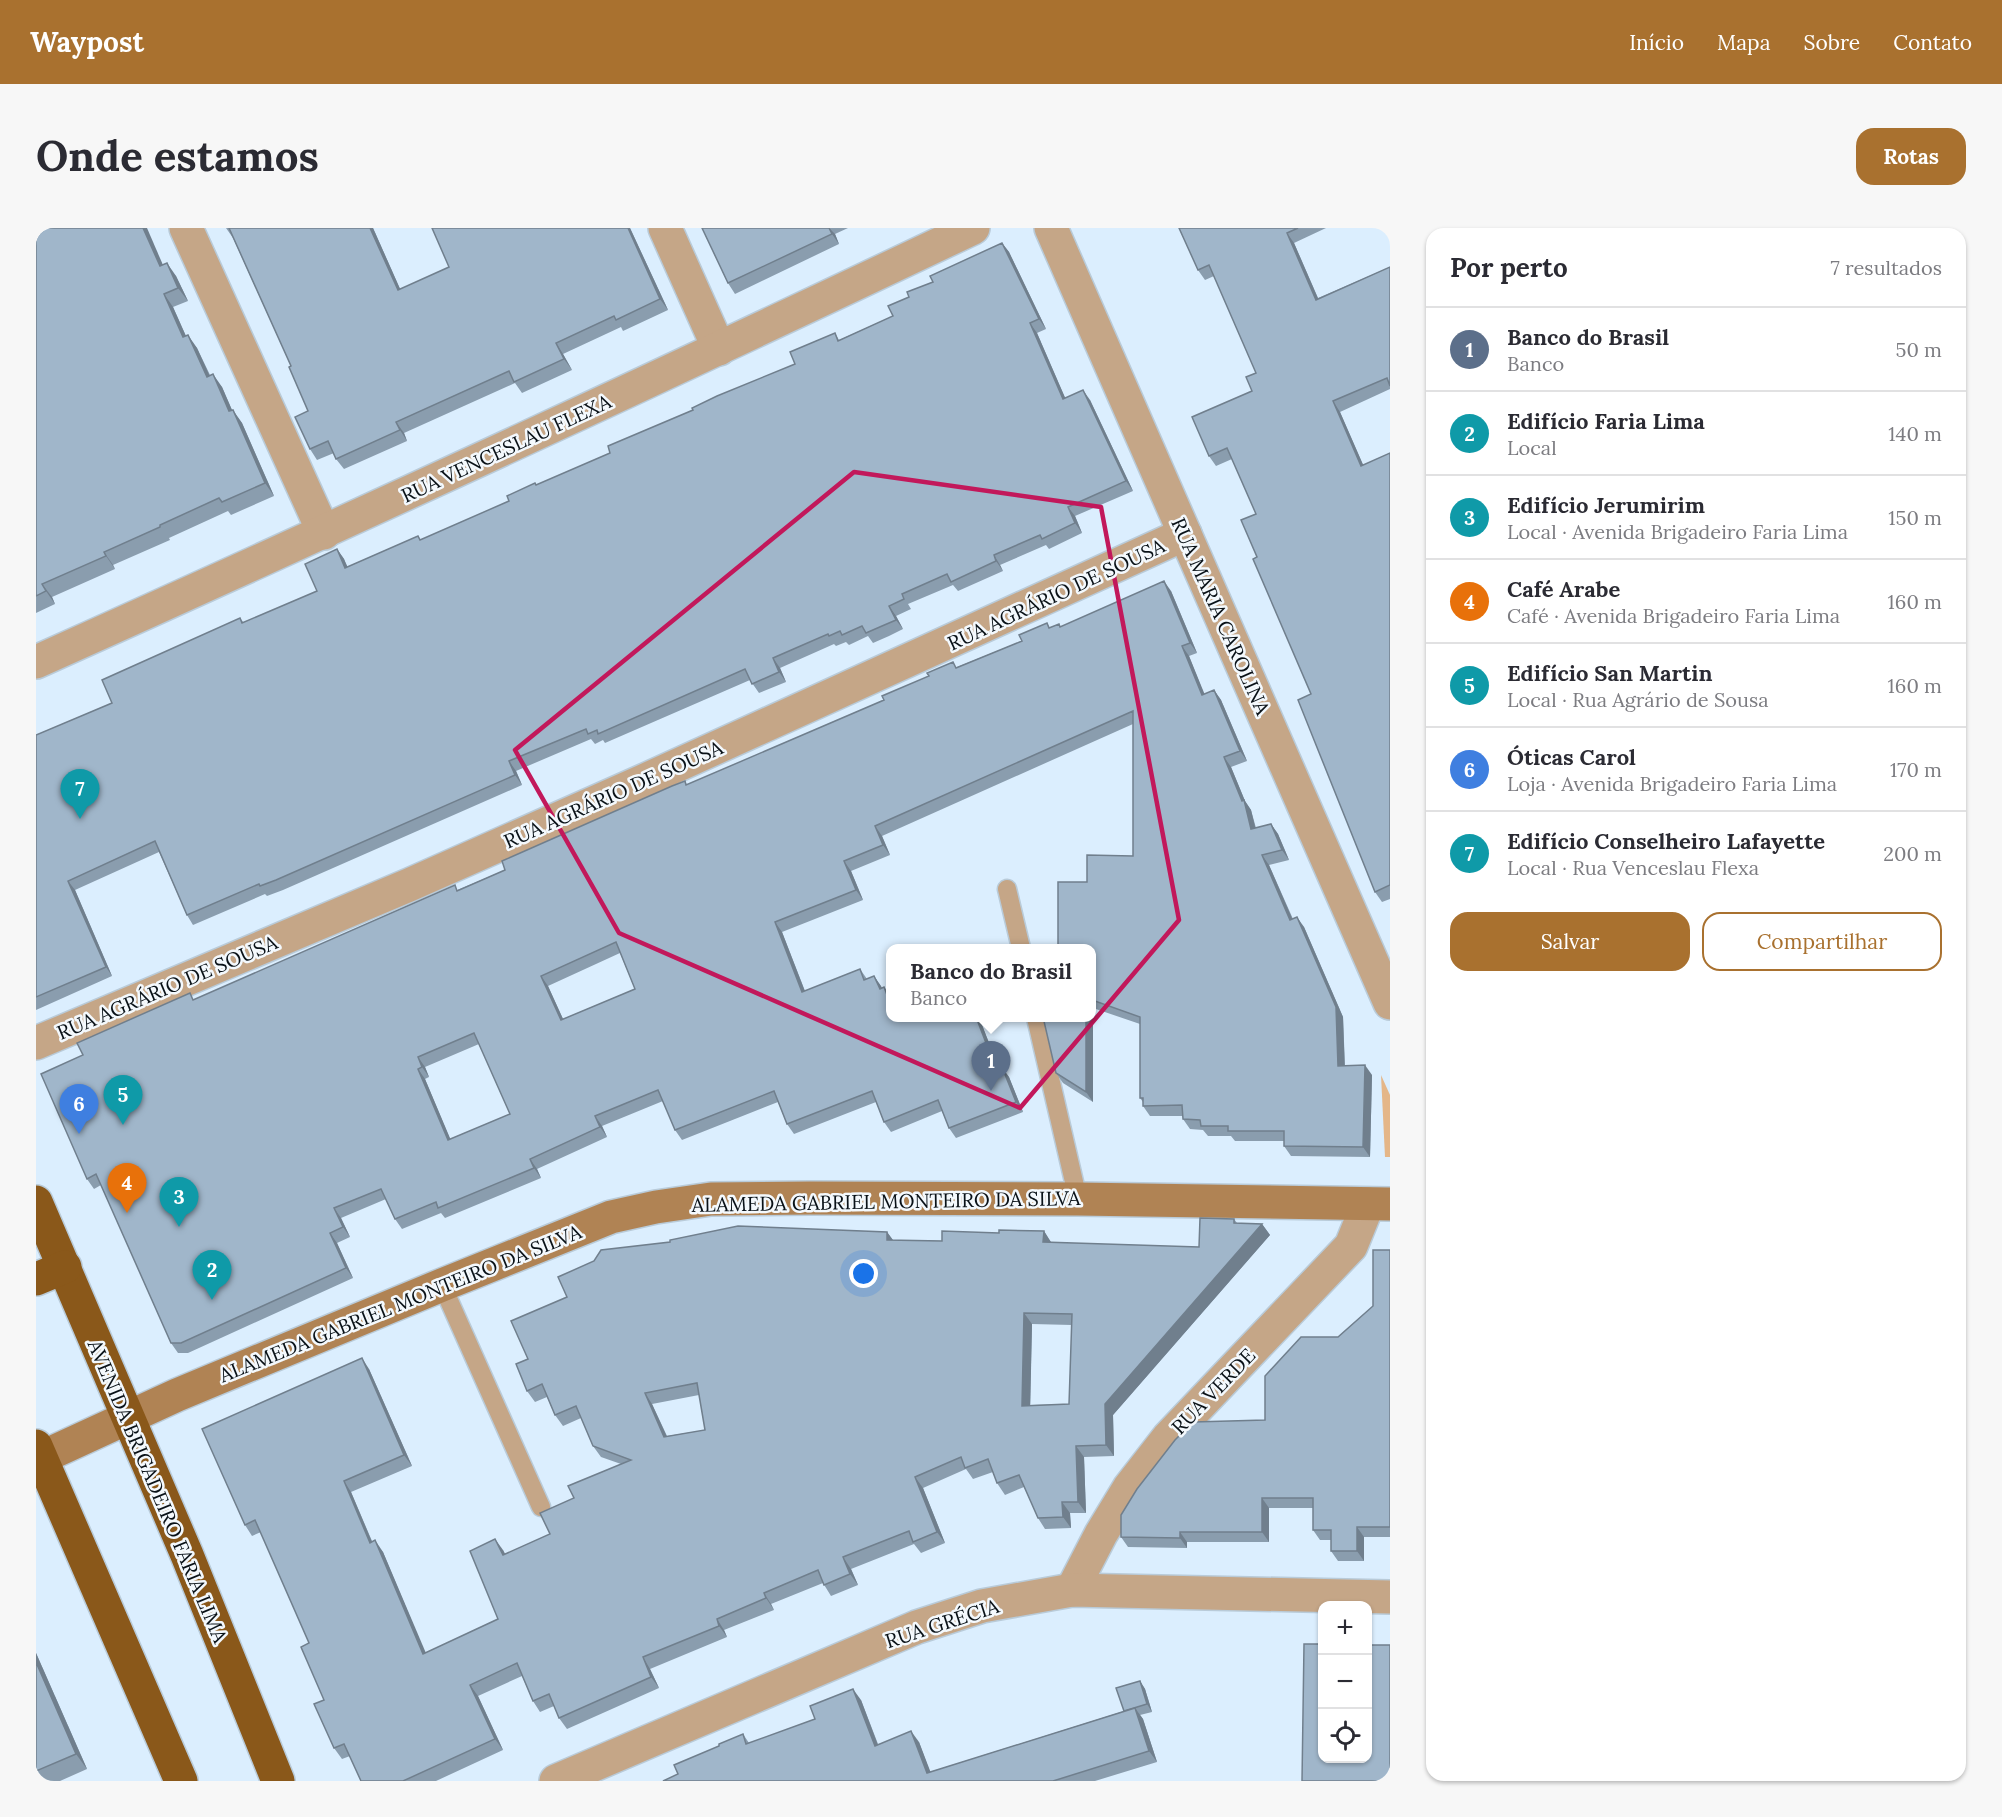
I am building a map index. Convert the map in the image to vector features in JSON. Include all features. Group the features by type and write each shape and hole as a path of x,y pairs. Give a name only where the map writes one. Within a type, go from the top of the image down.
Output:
{"highway":[{"name":"AVENIDA BRIGADEIRO FARIA LIMA","path":"36,1202 51,1273 128,1417 187,1555 278,1781"},
{"path":"38,1455 181,1781"}],"street":[{"path":"186,228 324,533"},
{"path":"664,228 719,349"},
{"name":"RUA VENCESLAU FLEXA","path":"36,662 324,533 974,228"},
{"name":"RUA MARIA CAROLINA","path":"1051,228 1185,534 1379,947 1390,1003"},
{"name":"RUA AGRÁRIO DE SOUSA","path":"36,1043 409,885 644,781 1185,534"},
{"name":"ALAMEDA GABRIEL MONTEIRO DA SILVA","path":"38,1455 442,1285 611,1217 656,1206 711,1199 1078,1199 1379,1204"},
{"name":"RUA VERDE","path":"1072,1590 1101,1534 1136,1479 1168,1438 1351,1246 1379,1204"},
{"name":"RUA GRÉCIA","path":"556,1781 917,1627 982,1606 1072,1590 1390,1598"}],"lane":[{"path":"1007,889 1020,944"},
{"path":"1037,1022 1078,1199"},
{"path":"442,1285 542,1507"}],"highlighted area":[{"path":"854,472 1101,507 1179,920 1020,1108 619,933 515,750"}],"shaded area":[{"path":"1381,1075 1390,1095 1390,1157 1385,1157"}],"building":[{"path":"36,228 143,228 160,266 167,263 178,288 164,294 183,337 188,335 207,377 213,374 229,411 233,410 265,483 222,502 219,498 104,552 106,556 42,584 46,591 36,596"},
{"path":"229,228 370,228 398,290 449,267 432,228 628,228 660,299 616,320 614,316 556,343 564,359 514,382 509,371 396,422 400,430 336,459 328,441 310,449 295,417 308,411 289,367 291,366"},
{"path":"702,228 829,228 832,234 728,283"},
{"path":"1179,228 1298,228 1287,233 1316,300 1390,267 1390,386 1387,378 1333,401 1361,466 1390,453 1390,885 1375,892 1298,700 1311,694 1253,559 1257,557 1241,520 1256,514 1227,448 1209,456 1192,417 1252,391 1246,377 1256,373 1209,265 1198,270"},
{"path":"1002,243 1039,319 1030,323 1063,399 1083,390 1126,481 1068,507 1075,523 1042,539 1040,535 994,555 996,561 951,582 947,574 902,594 904,599 889,606 896,620 866,633 862,626 842,635 840,631 829,636 828,634 773,658 779,672 752,684 745,669 598,734 597,730 588,734 586,729 509,761 515,775 276,880 260,886 259,884 187,915 155,841 68,881 106,967 36,997 36,735 112,703 102,680 240,618 242,623 317,591 305,564 337,549 345,568 418,536 420,540 509,501 507,496 535,483 536,485 610,453 608,446 693,410 692,408 717,396 795,364 790,352 835,333 838,341 893,316 888,306 909,297 907,292 933,282 930,276"},
{"path":"1164,581 1190,643 1182,646 1202,695 1214,690 1240,751 1224,757 1242,801 1244,800 1251,829 1271,824 1282,850 1262,855 1290,920 1297,917 1336,1007 1338,1066 1365,1065 1363,1147 1284,1146 1284,1131 1228,1131 1228,1126 1201,1126 1200,1120 1183,1119 1182,1105 1143,1106 1143,1098 1140,1098 1140,1017 1096,1001 1096,944 1058,944 1058,882 1087,882 1087,855 1133,856 1133,711 875,826 883,845 844,861 856,890 775,922 802,992 860,969 864,980 874,976 880,989 884,987 886,1022 978,1022 996,1069 1002,1067 1016,1102 949,1128 938,1100 884,1122 872,1091 787,1124 774,1091 675,1130 658,1090 595,1116 600,1127 530,1159 534,1168 438,1208 436,1202 395,1219 381,1189 334,1208 343,1227 330,1233 346,1268 181,1343 171,1343 96,1174 87,1179 41,1074 83,1055 77,1043 190,993 193,1000 455,885 457,891 505,870 502,861 672,786 685,781 686,785 884,700 882,696 929,676 927,673 953,662 956,668 1022,641 1019,635 1047,623 1049,628 1059,624 1060,627","holes":["616,942 635,989 561,1020 541,976","474,1033 510,1114 448,1140 418,1069 422,1067 418,1057"]},
{"path":"1044,1022 1086,1022 1086,1092 1056,1073"},
{"path":"1200,1218 1234,1219 1234,1223 1262,1224 1105,1404 1106,1445 1076,1446 1078,1502 1062,1502 1063,1517 1038,1518 1019,1475 997,1483 988,1459 965,1468 961,1457 915,1477 937,1532 913,1542 909,1531 843,1557 850,1574 824,1585 818,1570 764,1593 766,1598 717,1619 719,1626 643,1657 651,1677 559,1718 549,1694 533,1701 517,1663 470,1685 495,1739 403,1781 361,1781 344,1744 334,1748 314,1704 324,1700 301,1647 309,1643 255,1520 245,1525 202,1429 362,1358 404,1455 344,1481 370,1543 375,1540 423,1654 498,1619 470,1551 495,1539 503,1555 550,1534 540,1513 574,1498 568,1486 631,1460 593,1446 576,1406 555,1415 542,1384 527,1391 516,1364 528,1359 511,1321 567,1297 558,1277 594,1261 601,1250 670,1242 670,1240 738,1226 887,1232 887,1240 942,1241 942,1231 999,1233 999,1230 1044,1231 1043,1242 1199,1247","holes":["1024,1313 1072,1314 1069,1404 1022,1406","697,1383 705,1430 664,1437 645,1393"]},
{"path":"1373,1250 1390,1250 1390,1527 1357,1527 1357,1551 1331,1551 1331,1530 1313,1530 1313,1498 1262,1498 1262,1532 1180,1532 1180,1538 1121,1537 1121,1515 1137,1489 1175,1440 1193,1422 1265,1420 1265,1376 1301,1337 1338,1337 1373,1306"},
{"path":"1304,1644 1318,1644 1318,1763 1372,1763 1372,1645 1390,1645 1390,1781 1302,1781"},
{"path":"36,1662 76,1754 36,1771"},
{"path":"1140,1681 1147,1704 1124,1711 1116,1688"},
{"path":"853,1689 875,1746 911,1731 927,1773 1135,1708 1149,1751 1053,1781 663,1781 678,1774 674,1765 743,1734 746,1744 815,1719 810,1706"}],"place":[{"name":"Edifício Conselheiro Lafayette","path":"80,819"},
{"name":"Banco do Brasil","path":"991,1091"},
{"name":"Edifício San Martin","path":"123,1125"},
{"name":"Óticas Carol","path":"79,1134"},
{"name":"Café Arabe","path":"127,1213"},
{"name":"Edifício Jerumirim","path":"179,1227"},
{"name":"Edifício Faria Lima","path":"212,1300"}]}
